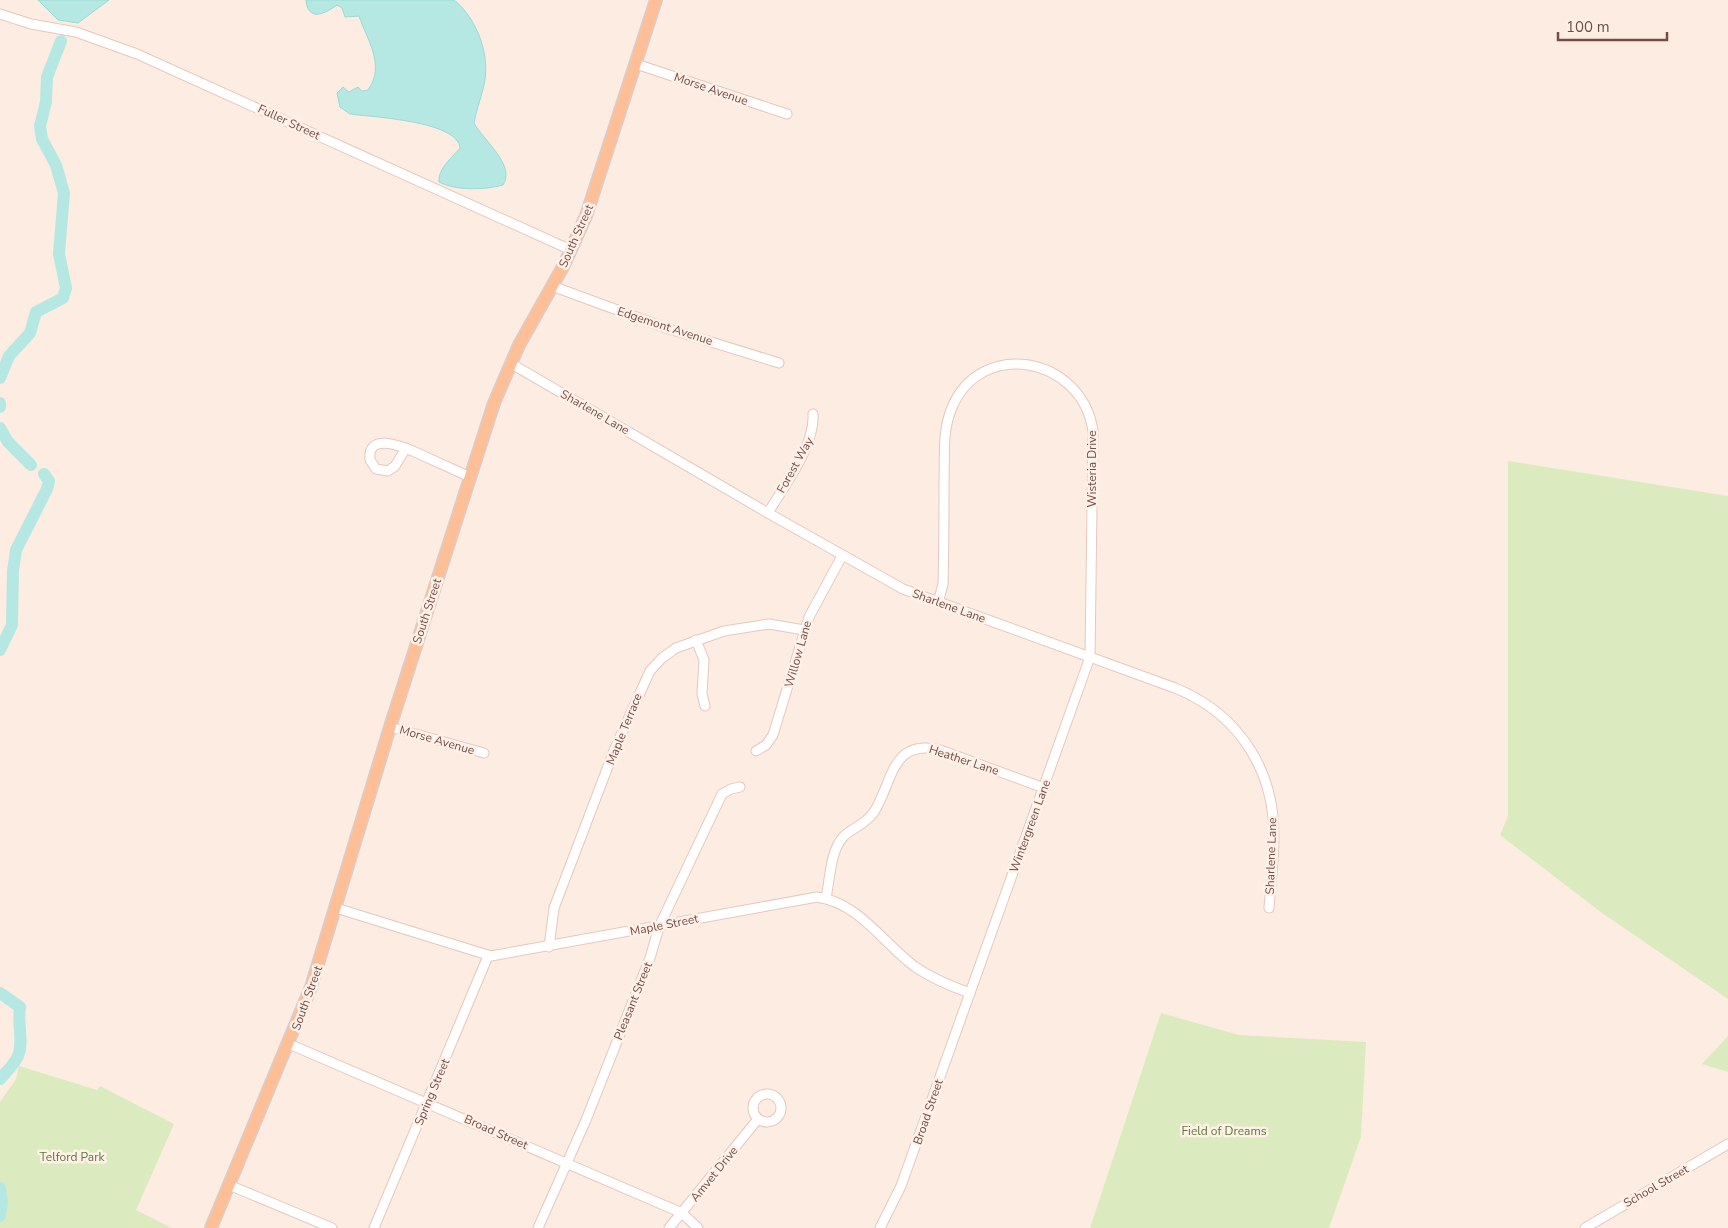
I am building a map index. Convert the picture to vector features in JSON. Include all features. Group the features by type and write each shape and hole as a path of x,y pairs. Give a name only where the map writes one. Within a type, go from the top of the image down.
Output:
{"main road":[{"name":"South Street","path":"211,1228 289,1044 313,982 390,727 470,477 510,362 571,250 586,216 656,0"}],"street":[{"name":"Fuller Street","path":"0,14 31,24 76,32 137,54 571,250"},
{"name":"Morse Avenue","path":"636,64 787,114"},
{"name":"Edgemont Avenue","path":"552,286 666,328 779,363"},
{"name":"Sharlene Lane","path":"510,362 842,556 903,589 1155,680 1197,698 1224,717 1249,746 1264,778 1273,816 1269,908"},
{"name":"Wisteria Drive","path":"938,603 943,584 945,435 951,410 965,388 986,372 1011,364 1046,369 1063,378 1076,390 1086,406 1092,422 1090,658"},
{"name":"Forest Way","path":"768,513 810,441 814,427 813,414"},
{"path":"406,448 395,466 385,471 376,469 370,460 374,446 383,442 406,448 470,477"},
{"name":"Willow Lane","path":"756,751 766,745 773,735 793,673 804,630 819,594 842,556"},
{"name":"Maple Terrace","path":"549,947 554,908 642,685 650,671 662,658 676,648 724,631 760,624 778,624 804,630"},
{"path":"696,640 704,660 702,694 705,706"},
{"name":"Wintergreen Lane","path":"970,994 1090,658"},
{"name":"Morse Avenue","path":"390,727 484,753"},
{"name":"Heather Lane","path":"826,898 838,846 845,836 872,815 893,770 909,751 923,747 940,750 1044,788"},
{"name":"Pleasant Street","path":"538,1228 586,1120 650,958 659,927 722,794 740,787"},
{"name":"Maple Street","path":"336,908 488,956 659,927 799,899 826,898 841,904 856,914 915,967 936,979 970,994"},
{"name":"Spring Street","path":"374,1228 488,956"},
{"name":"Broad Street","path":"880,1228 901,1186 970,994"},
{"name":"Broad Street","path":"289,1044 428,1102 682,1213 698,1228"},
{"name":"Amvet Drive","path":"669,1228 758,1119"},
{"name":"School Street","path":"1585,1228 1728,1144"},
{"path":"229,1185 332,1228"}],"green space":[{"path":"1508,461 1728,496 1728,999 1602,913 1500,835 1508,816"},
{"name":"Field of Dreams","path":"1161,1013 1239,1035 1366,1042 1361,1137 1329,1228 1090,1228"},
{"path":"1728,1036 1728,1072 1702,1064"},
{"name":"Telford Park","path":"19,1066 97,1090 100,1086 174,1124 136,1210 172,1228 0,1228 0,1102 16,1079"}],"water":[{"path":"38,0 109,0 78,23 58,20"},
{"path":"306,0 454,0 463,8 481,40 486,65 483,89 474,123 502,161 506,177 503,185 471,189 454,187 439,182 443,168 460,148 456,139 430,126 394,119 350,114 340,107 337,93 343,87 349,92 358,87 362,91 368,90 373,81 375,62 370,43 359,16 345,17 342,8 337,5 323,13 314,14 307,7"}],"waterway":[{"path":"0,378 9,356 30,333 36,312 63,298 66,288 59,254 64,193 56,165 42,139 40,126 46,102 47,77 61,41"},
{"path":"0,428 8,442 31,465"},
{"path":"0,650 12,625 13,571 16,550 47,489 49,481 44,474"},
{"path":"0,993 20,1007 20,1050 12,1065 0,1079"},
{"path":"0,1188 2,1202 0,1216"}]}
